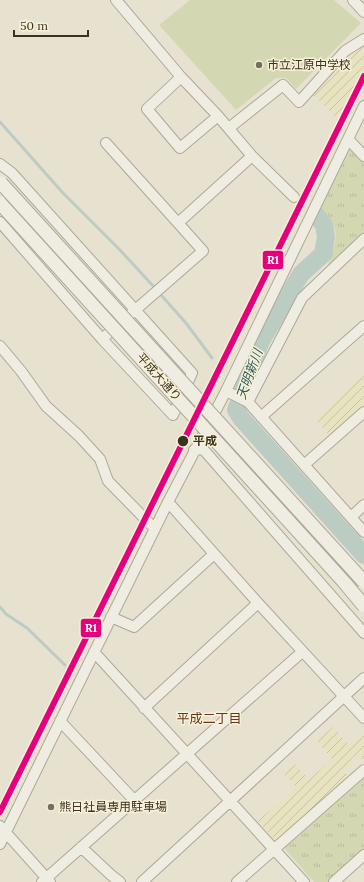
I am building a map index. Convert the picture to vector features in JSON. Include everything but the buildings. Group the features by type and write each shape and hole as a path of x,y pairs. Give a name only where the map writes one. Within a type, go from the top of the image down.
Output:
{"street":[{"path":"116,0 181,77 229,128 252,156 294,197"},
{"path":"352,0 364,12"},
{"path":"229,128 283,85 299,102 345,51 364,39"},
{"path":"181,77 147,109 180,148 218,116"},
{"path":"0,844 3,830 60,721 194,450 226,391 364,106"},
{"path":"348,139 364,156"},
{"path":"102,339 136,311 203,251 106,143"},
{"path":"178,223 252,156"},
{"path":"0,164 12,173 192,373 173,415 102,339 0,222"},
{"name":"平成大通り","path":"1,183 364,582"},
{"name":"平成大通り","path":"0,203 199,420 364,606"},
{"path":"248,402 302,298 364,239"},
{"path":"261,417 364,326"},
{"path":"0,346 21,371 46,406 79,436 100,458 108,481 155,529"},
{"path":"226,391 248,402 364,532"},
{"path":"304,465 364,412"},
{"path":"194,450 203,449 364,633"},
{"path":"168,502 302,652 364,718"},
{"path":"351,517 364,505"},
{"path":"111,617 134,627 214,554"},
{"path":"144,708 258,603"},
{"path":"94,652 304,882"},
{"path":"3,830 46,881 81,847 302,652"},
{"path":"142,882 364,678"},
{"path":"60,721 134,800"},
{"path":"237,882 364,770"},
{"path":"81,847 111,876 120,882"},
{"path":"334,882 364,855"}],"shaded area":[{"path":"364,38 364,67 337,118 313,95 347,53"},
{"path":"364,375 364,412 333,439 315,419"},
{"path":"333,727 350,746 364,733 364,761 357,754 351,759 354,762 344,771 349,777 278,840 275,840 258,821 296,787 284,774 295,764 309,780 332,759 317,741"}],"green space":[{"name":"市立江原中学校","path":"190,0 334,0 361,23 296,89 286,78 276,78 236,110 159,25"},
{"path":"348,147 352,147 364,160 364,234 328,265 336,235 332,223 321,208"},
{"path":"364,774 364,849 328,882 314,882 285,849 285,845"}],"waterway":[{"path":"0,122 63,193 120,250 155,288"},
{"name":"天明新川","path":"316,215 324,225 326,237 323,254 301,274 261,341 236,410 241,418 364,555"},
{"path":"161,295 186,323 212,358"},
{"path":"0,607 6,614 27,628 65,665"}],"transit line":[{"name":"R1","path":"0,812 364,76"}],"place":[{"name":"市立江原中学校","path":"259,65"},
{"name":"平成","path":"183,441"},
{"name":"熊日社員専用駐車場","path":"51,807"}],"district":[{"name":"平成二丁目","path":"209,718"}]}
